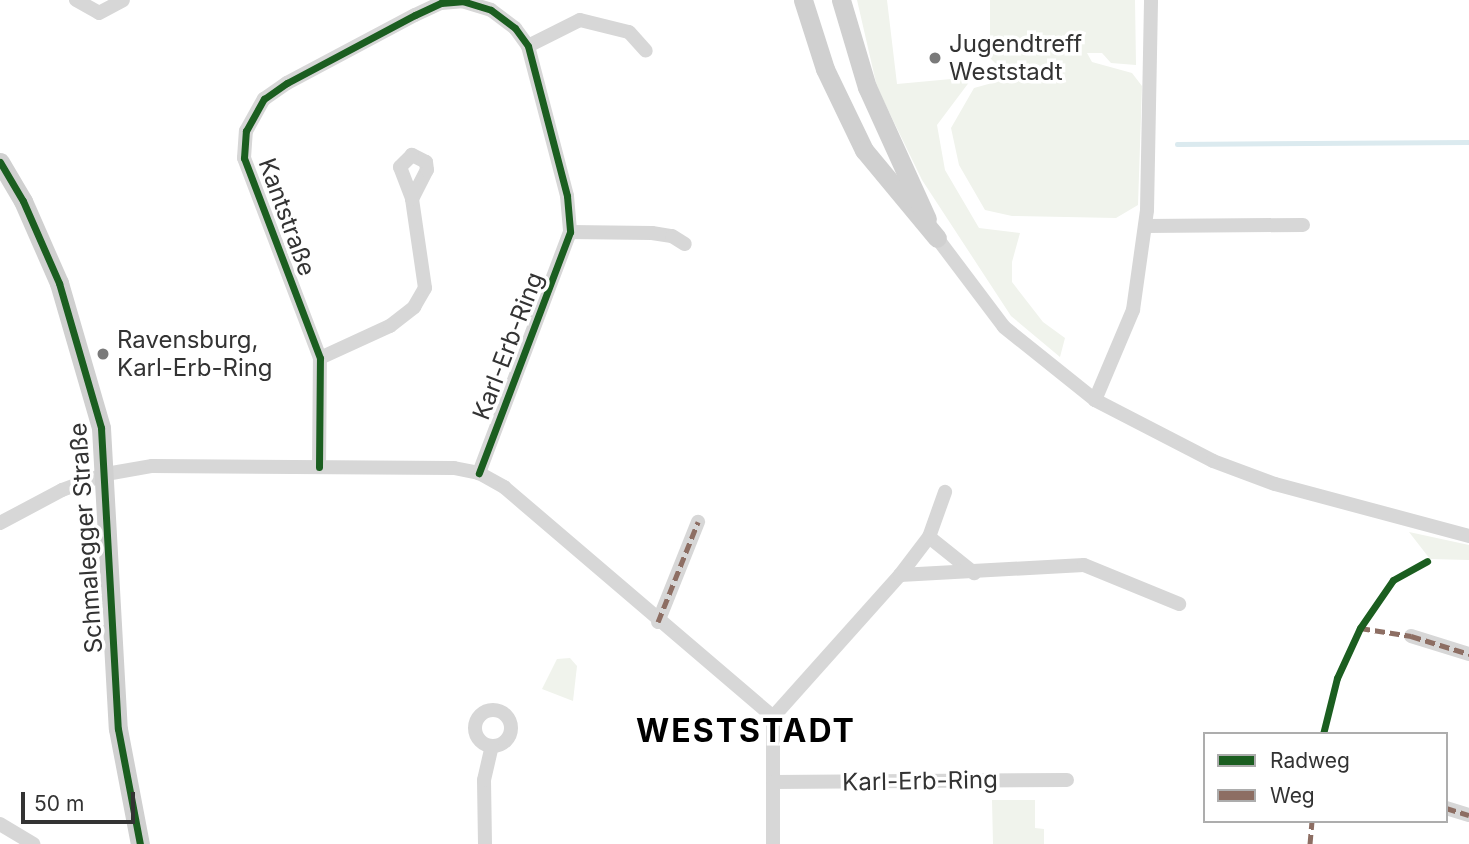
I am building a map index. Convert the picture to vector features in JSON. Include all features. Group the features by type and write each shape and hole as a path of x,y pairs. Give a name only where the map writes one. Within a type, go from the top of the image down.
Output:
{"street":[{"path":"76,0 99,13 123,0"},
{"path":"803,0 825,69 864,150 1012,335 1096,400 1237,470 1374,513 1469,536"},
{"path":"841,0 867,87 937,239"},
{"path":"1096,400 1133,310 1145,226 1151,0"},
{"name":"Kantstraße","path":"319,467 320,358 244,158 246,131 258,108 287,83 441,3 462,1 491,10 516,28 528,46 567,196 570,232"},
{"path":"528,46 580,20 629,32 646,51"},
{"name":"Schmalegger Straße","path":"0,162 46,249 71,315 101,428 106,474 118,729 140,844"},
{"path":"320,358 390,326 414,307 425,288 412,199"},
{"path":"1145,226 1303,225"},
{"path":"570,232 652,233 673,236 685,244"},
{"name":"Karl-Erb-Ring","path":"480,473 570,232"},
{"path":"0,523 62,490 106,474 152,466 454,468 480,473 504,487 658,622 774,717"},
{"path":"774,844 774,717 900,575 929,537 945,492"},
{"path":"658,622 698,522"},
{"path":"929,537 974,573"},
{"path":"900,575 1084,565 1179,604"},
{"path":"1411,636 1469,654"},
{"path":"485,844 484,780 492,746"},
{"name":"Karl-Erb-Ring","path":"774,782 1068,780"},
{"path":"1448,809 1469,815"},
{"path":"0,824 14,839 33,844"}],"shaded area":[{"path":"857,0 887,0 897,84 973,77 937,125 945,170 979,228 1020,233 1012,262 1012,282 1043,322 1065,338 1060,357 1011,316 922,180 877,87"},
{"path":"990,0 1135,0 1136,65 1111,63 1102,53 1087,53 1092,62 1132,73 1142,86 1138,205 1116,218 1012,216 985,210 959,165 951,128 974,88 1010,78 990,58"},
{"path":"1409,532 1469,545 1469,560 1430,559"},
{"path":"570,658 577,666 573,701 542,689 557,659"},
{"path":"992,800 1035,800 1035,828 1044,829 1044,844 993,844"}],"waterway":[{"path":"1177,144 1469,142"}],"marked path":[{"path":"658,622 698,522"},
{"path":"1360,628 1411,636 1469,654"},
{"path":"1448,809 1469,815"},
{"path":"1310,844 1312,823"}],"cycle path":[{"path":"319,467 320,358 244,158 246,131 264,99 287,83 415,15 441,3 462,1 491,10 515,28 528,46 567,196 570,232 479,473"},
{"path":"0,162 23,201 59,283 101,428 118,729 140,844"},
{"path":"1324,732 1337,678 1360,628 1393,580 1427,561"}],"place":[{"name":"Jugendtreff Weststadt","path":"935,58"},
{"name":"Ravensburg, Karl-Erb-Ring","path":"103,354"}],"district":[{"name":"WESTSTADT","path":"746,731"}]}
